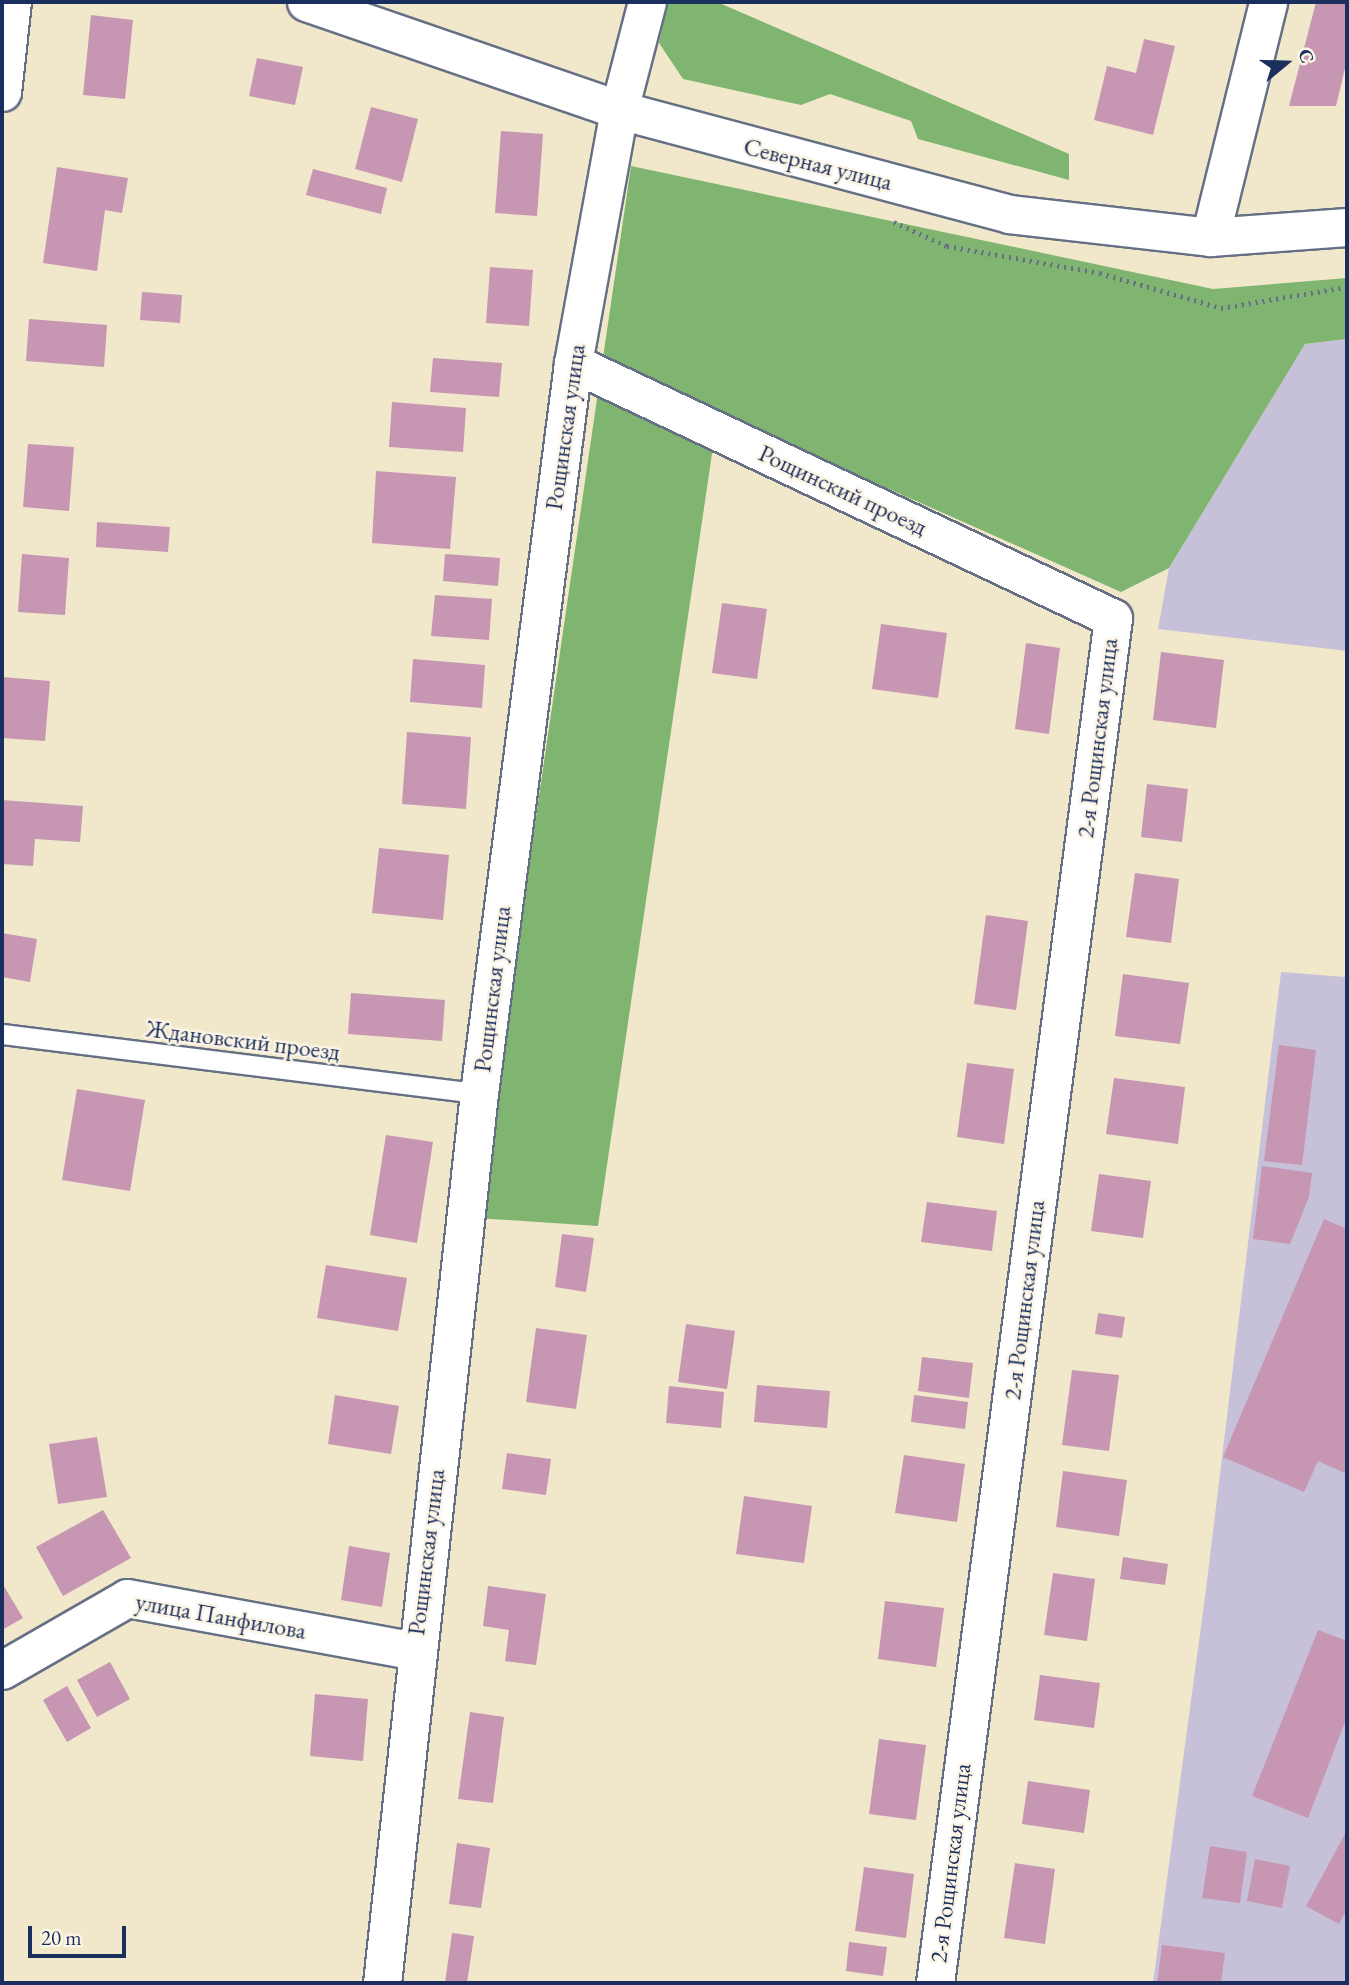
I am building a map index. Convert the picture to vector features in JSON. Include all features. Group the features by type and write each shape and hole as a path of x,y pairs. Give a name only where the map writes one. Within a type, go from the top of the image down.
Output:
{"street":[{"path":"2,92 12,2"},
{"name":"Северная улица","path":"306,2 620,110 1009,214 1210,237 1347,227"},
{"name":"Рощинская улица","path":"382,1983 415,1651 479,1093 572,363 620,110 648,2"},
{"path":"1210,237 1268,2"},
{"name":"Рощинский проезд","path":"572,363 1113,618"},
{"name":"2-я Рощинская улица","path":"935,1983 1113,618"},
{"name":"улица Панфилова","path":"2,1670 127,1598 415,1651"}],"lane":[{"name":"Ждановский проезд","path":"2,1034 479,1093"}],"shaded area":[{"path":"1347,339 1347,651 1158,629 1169,568 1305,344"},
{"path":"1347,971 1347,1983 1153,1983 1206,1589 1281,972 1346,977"}],"green space":[{"path":"668,2 717,2 1069,154 1069,180 918,139 911,121 830,94 801,105 683,79 659,43"},
{"path":"631,166 1213,289 1347,278 1347,339 1305,344 1169,568 1121,592 718,413 598,1226 445,1216 478,1214"}],"building":[{"path":"1316,2 1347,2 1347,60 1336,106 1289,106"},
{"path":"91,15 133,20 125,99 83,95"},
{"path":"1144,39 1175,46 1153,135 1094,120 1107,66 1136,73"},
{"path":"257,58 303,67 295,105 249,96"},
{"path":"371,107 418,119 402,182 355,169"},
{"path":"501,131 543,134 537,216 495,213"},
{"path":"57,167 128,178 122,213 105,210 97,271 43,263"},
{"path":"313,169 387,188 381,214 306,195"},
{"path":"490,267 533,270 529,326 486,323"},
{"path":"142,292 182,295 180,323 140,320"},
{"path":"29,319 107,325 104,367 26,361"},
{"path":"433,358 502,363 499,397 430,392"},
{"path":"392,402 466,408 463,452 389,447"},
{"path":"28,444 74,447 69,511 23,507"},
{"path":"376,471 456,477 450,549 372,543"},
{"path":"97,522 170,527 168,552 96,547"},
{"path":"22,554 69,558 65,615 18,612"},
{"path":"445,554 500,558 498,586 443,581"},
{"path":"435,595 492,599 489,640 431,636"},
{"path":"722,603 767,609 757,679 712,673"},
{"path":"881,624 947,633 938,698 872,689"},
{"path":"1026,643 1060,648 1049,734 1015,729"},
{"path":"1161,652 1224,660 1216,728 1153,720"},
{"path":"413,659 485,665 482,708 410,702"},
{"path":"2,677 50,681 45,741 2,738"},
{"path":"407,732 471,737 466,809 402,804"},
{"path":"1147,784 1188,789 1182,842 1141,837"},
{"path":"2,800 83,806 80,842 35,839 33,866 2,864"},
{"path":"379,848 449,855 443,920 372,913"},
{"path":"1135,873 1179,879 1171,943 1126,937"},
{"path":"986,915 1028,921 1016,1010 974,1004"},
{"path":"2,933 37,939 30,982 2,977"},
{"path":"1123,974 1189,983 1180,1044 1115,1036"},
{"path":"351,993 445,1000 442,1041 348,1034"},
{"path":"1279,1045 1316,1050 1302,1165 1264,1161"},
{"path":"967,1063 1014,1069 1004,1144 957,1137"},
{"path":"1114,1078 1185,1087 1178,1144 1106,1134"},
{"path":"77,1089 145,1100 130,1191 62,1180"},
{"path":"386,1135 433,1142 417,1243 370,1235"},
{"path":"1262,1166 1312,1173 1309,1197 1290,1244 1253,1239"},
{"path":"1099,1174 1151,1181 1143,1238 1091,1231"},
{"path":"927,1202 997,1211 992,1251 921,1242"},
{"path":"1324,1219 1347,1229 1347,1474 1318,1461 1304,1492 1223,1457"},
{"path":"562,1234 594,1238 586,1292 555,1287"},
{"path":"326,1265 407,1278 398,1331 317,1318"},
{"path":"1098,1313 1125,1317 1122,1338 1095,1334"},
{"path":"686,1324 735,1331 727,1389 678,1382"},
{"path":"536,1328 587,1335 576,1409 526,1402"},
{"path":"922,1357 973,1363 969,1398 918,1391"},
{"path":"1072,1370 1119,1375 1109,1451 1062,1445"},
{"path":"757,1385 830,1391 827,1428 754,1422"},
{"path":"669,1386 724,1392 721,1428 666,1423"},
{"path":"335,1395 399,1406 391,1454 328,1444"},
{"path":"914,1395 968,1402 965,1429 911,1422"},
{"path":"97,1437 107,1497 58,1504 49,1444"},
{"path":"507,1453 551,1459 546,1495 502,1489"},
{"path":"904,1455 965,1464 957,1522 895,1513"},
{"path":"1063,1471 1127,1480 1119,1536 1056,1527"},
{"path":"744,1496 812,1506 804,1563 736,1554"},
{"path":"103,1510 131,1558 63,1596 36,1547"},
{"path":"349,1546 390,1553 382,1607 341,1600"},
{"path":"1123,1557 1168,1564 1165,1585 1120,1579"},
{"path":"1053,1573 1095,1579 1087,1641 1044,1635"},
{"path":"2,1583 23,1618 2,1630"},
{"path":"488,1586 546,1594 536,1665 505,1661 509,1630 483,1626"},
{"path":"885,1601 944,1608 936,1667 878,1659"},
{"path":"1318,1630 1347,1641 1347,1717 1308,1818 1252,1796"},
{"path":"110,1662 130,1699 97,1717 77,1680"},
{"path":"1040,1675 1100,1683 1094,1728 1034,1720"},
{"path":"67,1686 91,1728 67,1742 43,1700"},
{"path":"315,1694 368,1699 363,1761 310,1756"},
{"path":"470,1712 504,1717 493,1803 458,1799"},
{"path":"879,1739 926,1745 916,1820 869,1814"},
{"path":"1028,1781 1090,1790 1084,1833 1022,1824"},
{"path":"1347,1830 1347,1909 1339,1924 1306,1906"},
{"path":"457,1843 490,1848 481,1908 449,1904"},
{"path":"1210,1846 1247,1852 1240,1903 1202,1898"},
{"path":"1255,1859 1290,1866 1282,1908 1247,1901"},
{"path":"1015,1863 1055,1869 1045,1944 1004,1938"},
{"path":"864,1867 914,1874 906,1938 855,1931"},
{"path":"452,1933 474,1936 467,1983 445,1983"},
{"path":"849,1942 887,1947 883,1976 846,1971"},
{"path":"1162,1945 1225,1953 1221,1983 1157,1983"}]}
